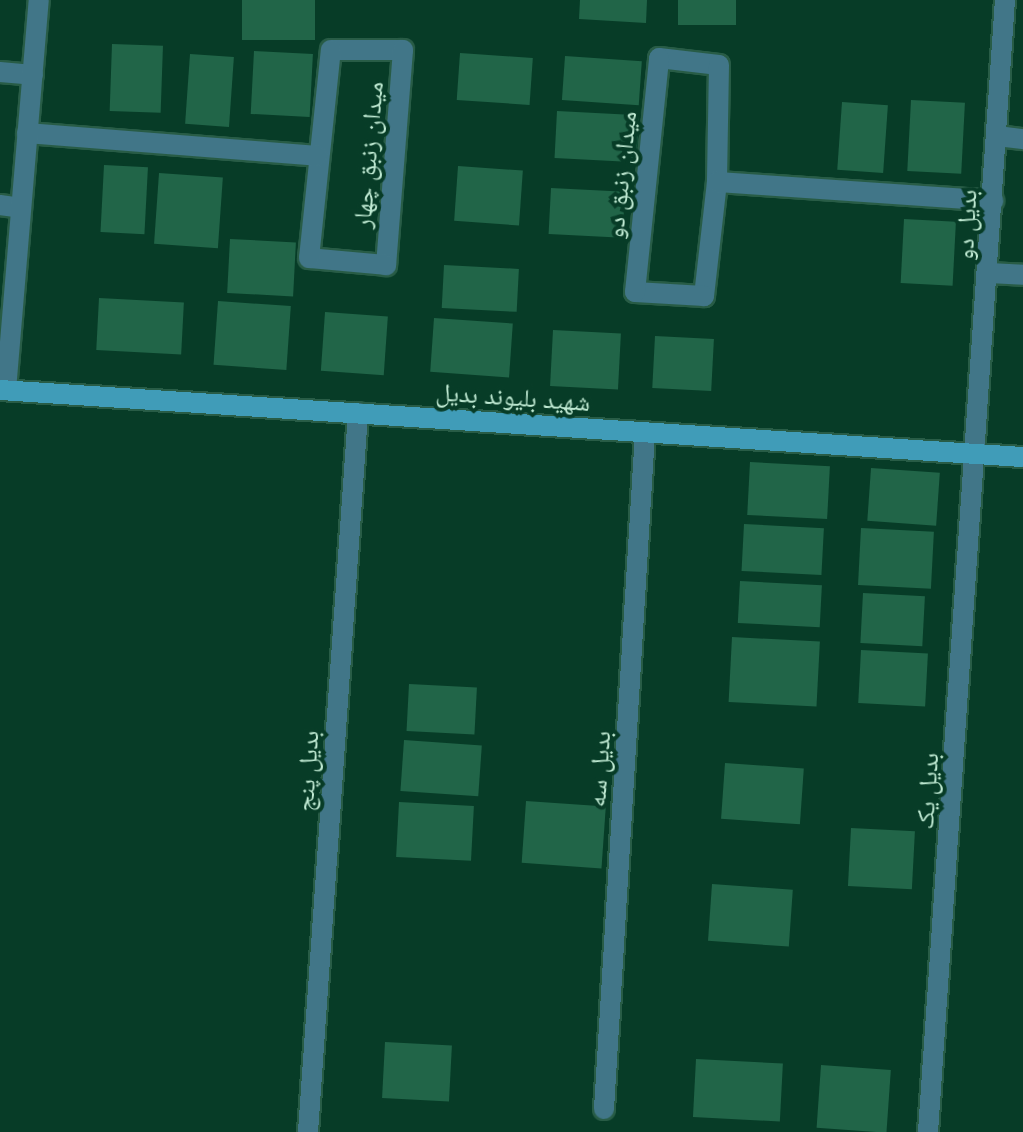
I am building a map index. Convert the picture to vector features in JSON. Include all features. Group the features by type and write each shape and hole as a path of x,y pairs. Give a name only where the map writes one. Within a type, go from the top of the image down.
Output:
{"street":[{"path":"3,390 11,206 28,133 39,0"},
{"name":"بدیل دو","path":"978,454 1004,0"},
{"name":"میدان زنبق چهار","path":"331,50 403,50 386,264 310,258 317,156 331,50"},
{"name":"میدان زنبق دو","path":"659,58 719,64 716,182 704,296 635,292 659,58"},
{"path":"0,72 33,75"},
{"path":"28,133 317,156"},
{"path":"996,136 1023,139"},
{"path":"716,182 993,201"},
{"path":"989,273 1023,275"},
{"name":"شهید بلیوند بدیل","path":"3,390 1023,456"},
{"name":"بدیل پنج","path":"308,1132 358,413"},
{"name":"بدیل سه","path":"604,1110 646,432"},
{"name":"بدیل یک","path":"928,1132 978,454"}],"building":[{"path":"242,0 315,0 315,40 242,40"},
{"path":"580,0 647,0 646,23 579,19"},
{"path":"678,0 736,0 736,25 678,25"},
{"path":"112,44 163,46 161,113 110,111"},
{"path":"254,51 313,54 310,117 251,114"},
{"path":"460,53 533,58 530,105 457,100"},
{"path":"190,54 234,57 229,127 185,124"},
{"path":"565,56 642,61 639,105 562,100"},
{"path":"911,100 965,103 961,174 907,171"},
{"path":"842,102 888,105 883,173 837,170"},
{"path":"557,111 639,115 636,162 555,158"},
{"path":"104,165 148,167 144,234 100,232"},
{"path":"458,166 523,171 519,225 454,221"},
{"path":"159,173 223,177 218,248 154,244"},
{"path":"551,188 625,192 622,238 549,234"},
{"path":"904,219 956,222 953,286 901,283"},
{"path":"230,239 296,242 293,296 227,293"},
{"path":"444,265 519,269 517,312 442,308"},
{"path":"99,298 184,302 181,354 96,350"},
{"path":"218,301 291,306 286,370 214,365"},
{"path":"325,312 388,316 384,375 321,371"},
{"path":"434,318 513,324 509,377 430,372"},
{"path":"553,330 621,334 618,389 550,386"},
{"path":"655,336 714,339 711,391 652,388"},
{"path":"750,462 830,466 827,519 747,515"},
{"path":"871,468 940,473 936,526 867,521"},
{"path":"744,524 824,528 821,575 742,571"},
{"path":"861,528 934,532 931,589 858,585"},
{"path":"740,581 822,585 820,627 738,623"},
{"path":"863,593 925,596 922,646 860,643"},
{"path":"732,637 820,642 816,707 729,702"},
{"path":"861,650 928,654 925,706 858,703"},
{"path":"409,684 477,688 474,734 407,731"},
{"path":"404,740 482,745 478,796 400,791"},
{"path":"725,763 804,769 800,824 721,819"},
{"path":"526,801 606,807 601,868 522,863"},
{"path":"399,802 474,806 471,861 396,857"},
{"path":"851,828 915,831 912,889 848,886"},
{"path":"712,884 793,890 789,947 708,941"},
{"path":"385,1042 452,1046 449,1101 382,1098"},
{"path":"696,1059 783,1064 780,1121 693,1117"},
{"path":"821,1065 891,1070 886,1132 817,1128"}]}
